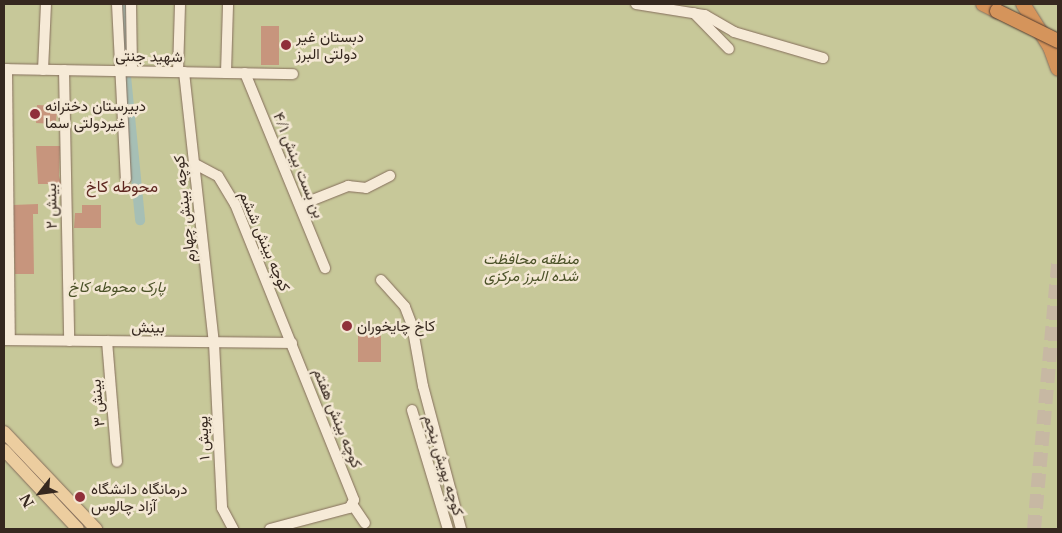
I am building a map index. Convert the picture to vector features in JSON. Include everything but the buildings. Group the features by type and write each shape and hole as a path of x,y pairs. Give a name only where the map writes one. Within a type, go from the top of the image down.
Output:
{"highway":[{"path":"983,4 1058,41"},
{"path":"1023,4 1050,47 1058,69"}],"main road":[{"path":"4,432 96,529"},
{"path":"4,450 78,529"}],"street":[{"path":"43,70 46,4"},
{"path":"117,4 125,71"},
{"path":"126,179 125,71 131,4"},
{"name":"کوچه بینش چهارم","path":"180,4 181,72 195,164 214,342"},
{"path":"226,73 228,4"},
{"path":"636,4 705,15 734,32 822,58"},
{"path":"694,14 729,49"},
{"path":"5,69 7,340"},
{"name":"شهید جنتی","path":"5,69 293,74"},
{"name":"بینش ۲","path":"64,70 68,341"},
{"name":"بن بست بینش ۴/۱","path":"246,73 324,268"},
{"name":"کوچه بینش ششم","path":"195,164 218,176 235,204 292,343"},
{"path":"300,205 348,186 366,188 390,176"},
{"path":"381,280 405,307 412,325 422,386 461,529"},
{"name":"بینش","path":"7,340 292,343"},
{"name":"بینش ۳","path":"107,341 117,462"},
{"name":"پویش ۱","path":"214,342 222,508 233,529"},
{"name":"کوچه بینش هفتم","path":"292,343 354,500 352,504"},
{"name":"کوچه پویش پنجم","path":"412,410 448,529"},
{"path":"270,529 349,508 352,504 365,523"}],"green space":[{"name":"منطقه محافظت شده البرز مرکزی","path":"4,4 1058,4 1058,529 4,529"}],"waterway":[{"path":"124,4 126,76 140,220"}],"tunnel":[{"path":"1034,529 1058,263"}],"place":[{"name":"دبستان غیر دولتی البرز","path":"286,45"},
{"name":"دبیرستان دخترانه غیردولتی سما","path":"35,114"},
{"name":"کاخ چایخوران","path":"347,326"},
{"name":"درمانگاه دانشگاه آزاد چالوس","path":"80,497"}],"district":[{"name":"محوطه کاخ","path":"122,186"}],"park label":[{"name":"پارک محوطه کاخ","path":"117,287"}]}
